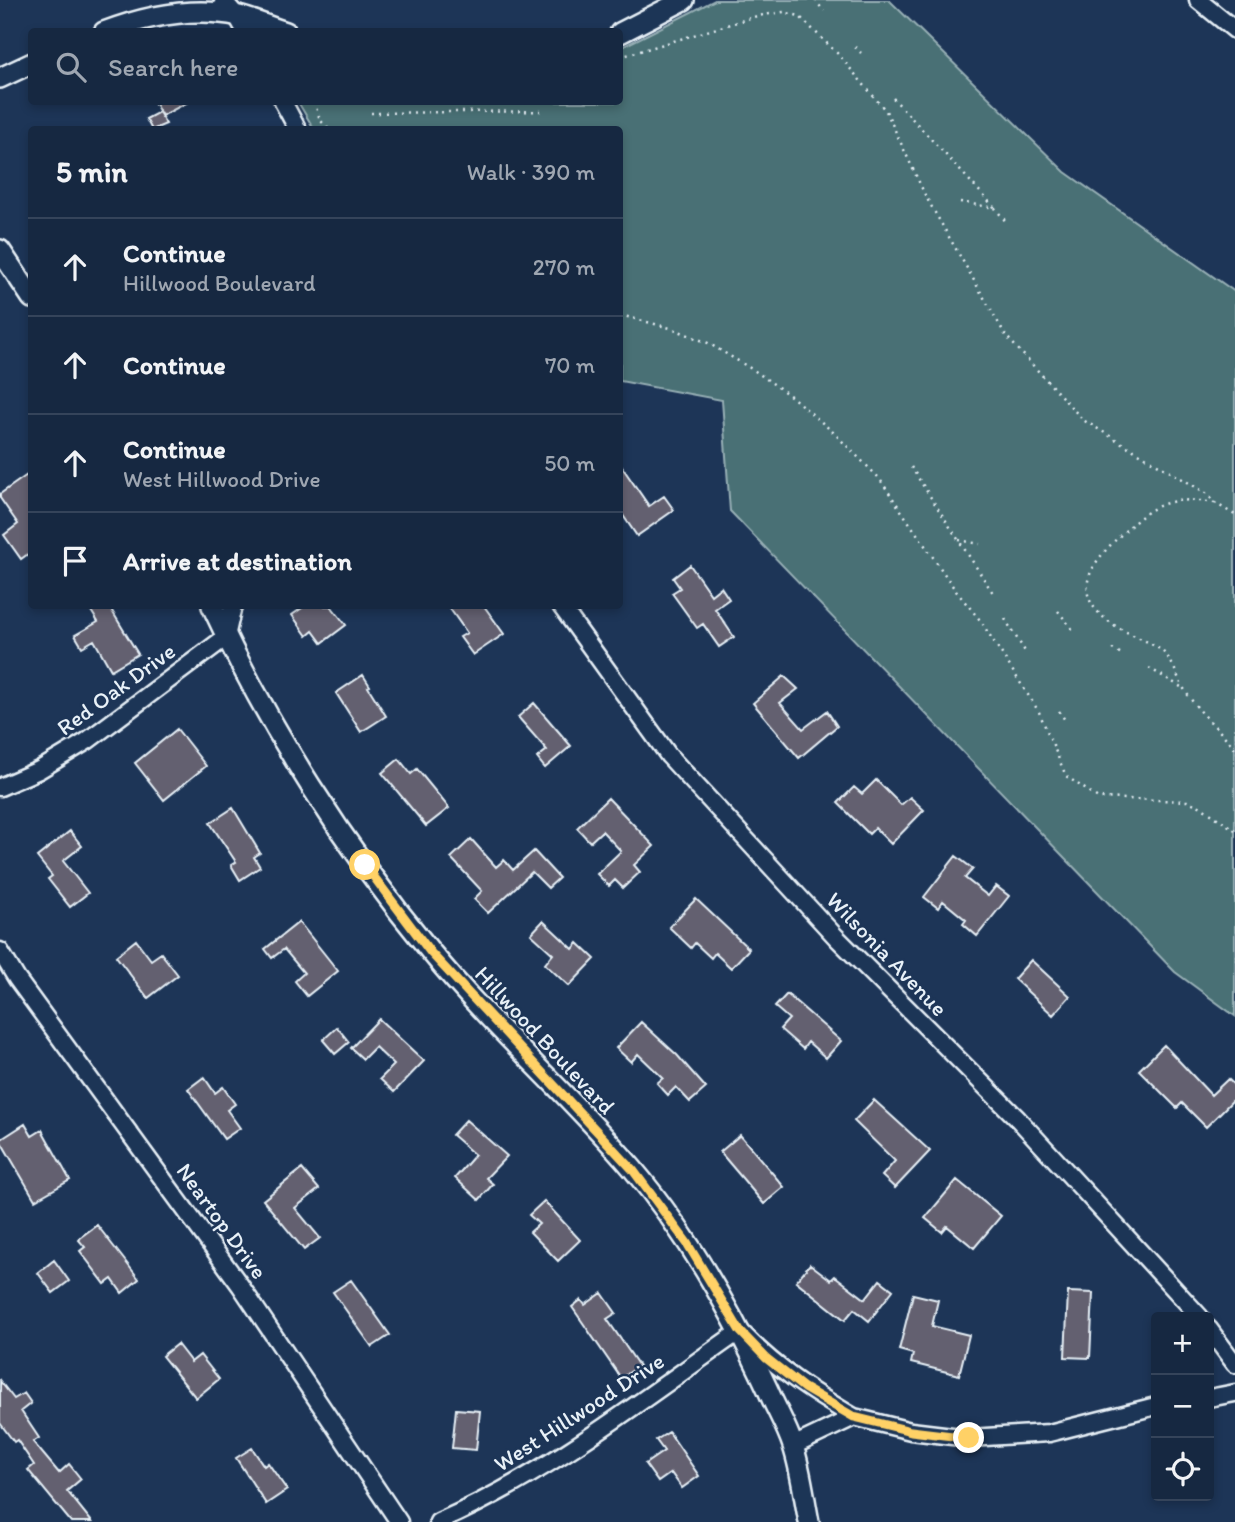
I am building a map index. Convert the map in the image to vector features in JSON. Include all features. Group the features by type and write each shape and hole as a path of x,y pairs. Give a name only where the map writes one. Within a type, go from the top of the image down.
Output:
{"street":[{"path":"223,0 242,24"},
{"path":"623,31 684,0"},
{"path":"1198,0 1235,30"},
{"path":"115,28 133,21 183,12 264,28"},
{"path":"0,78 28,65"},
{"path":"285,105 296,126"},
{"path":"0,250 28,292"},
{"name":"Hillwood Boulevard","path":"213,609 274,723 317,794 371,873 431,953 633,1170 687,1243 740,1331 793,1447 809,1522"},
{"path":"226,637 232,609"},
{"name":"Wilsonia Avenue","path":"563,609 669,756 836,937 1018,1119 1195,1312"},
{"name":"Red Oak Drive","path":"0,787 39,770 87,741 226,637"},
{"name":"Neartop Drive","path":"0,951 17,979 240,1285 399,1522"},
{"path":"740,1331 766,1358 804,1388 854,1417 911,1431 969,1438 1049,1433 1151,1407"},
{"name":"West Hillwood Drive","path":"438,1522 465,1510 566,1453 740,1331"},
{"path":"1214,1336 1235,1364"},
{"path":"1214,1397 1235,1393"},
{"path":"793,1447 854,1417"}],"path":[{"path":"815,0 824,11"},
{"path":"623,56 757,16 784,12 799,16 838,54 886,111 926,197 1006,336 1083,420 1206,493 1215,503 1235,515"},
{"path":"855,47 861,53"},
{"path":"893,98 1007,223"},
{"path":"317,105 320,120 326,126"},
{"path":"371,113 547,111"},
{"path":"960,202 995,208"},
{"path":"623,316 674,328 708,343 755,371 792,397 879,478 956,591 981,621 1039,712 1066,776 1098,798 1187,801 1198,805 1235,830"},
{"path":"911,467 995,596"},
{"path":"1215,503 1187,498 1145,511 1093,564 1088,593 1095,608 1117,627 1163,652 1184,688 1216,729 1235,748"},
{"path":"959,540 979,544"},
{"path":"1058,611 1074,631"},
{"path":"1005,618 1026,653"},
{"path":"1111,649 1122,654"},
{"path":"1149,668 1184,688"},
{"path":"1059,711 1065,719"}],"green space":[{"path":"715,0 889,0 1065,172 1235,292 1235,1016 1175,972 730,511 722,400 623,382 623,126 312,126 300,105 623,105 623,46"}],"building":[{"path":"156,105 182,105 162,116"},
{"path":"159,112 166,124 150,126 146,119"},
{"path":"623,468 649,506 664,496 674,510 637,536 623,515"},
{"path":"28,476 28,554 21,559 4,535 18,524 0,494"},
{"path":"690,565 711,595 721,587 729,599 715,609 734,637 719,647 703,624 697,628 672,593 680,588 673,578"},
{"path":"90,609 111,609 138,654 111,670 94,640 82,647 75,635 98,622"},
{"path":"301,609 333,609 346,625 322,643 313,631 307,636 292,615"},
{"path":"450,609 486,609 504,634 473,655 460,637 467,633"},
{"path":"363,675 386,716 361,732 336,693"},
{"path":"784,676 798,689 780,703 803,729 827,711 837,726 799,758 753,703"},
{"path":"534,703 571,746 545,768 537,758 547,750 518,717"},
{"path":"177,729 206,766 164,800 135,763"},
{"path":"399,759 411,774 417,769 449,808 426,826 382,773"},
{"path":"876,780 901,805 910,797 924,810 891,844 875,828 869,834 838,803 854,787 862,794"},
{"path":"608,798 654,846 634,865 640,872 623,888 615,880 609,886 597,874 621,851 602,831 590,842 577,828"},
{"path":"233,808 260,853 254,857 260,867 240,880 231,865 236,862 210,823"},
{"path":"70,831 82,846 63,861 88,893 70,907 48,879 52,876 37,857"},
{"path":"471,839 496,867 504,860 513,870 534,851 559,878 548,888 532,872 488,913 474,899 482,891 451,858"},
{"path":"956,856 973,869 965,878 988,896 996,886 1009,896 977,936 963,924 966,920 943,901 938,908 924,897"},
{"path":"696,899 749,949 731,968 715,953 711,958 695,943 691,948 669,927"},
{"path":"543,921 573,949 578,943 595,959 569,986 545,964 553,954 531,934"},
{"path":"299,922 338,971 307,996 295,981 304,973 284,949 272,958 265,949"},
{"path":"136,940 151,960 161,953 178,975 148,998 116,956"},
{"path":"1031,960 1070,996 1053,1015 1014,979"},
{"path":"787,994 841,1041 826,1058 808,1042 803,1049 780,1029 789,1019 775,1007"},
{"path":"379,1019 424,1061 394,1092 380,1079 394,1065 375,1047 363,1059 351,1048"},
{"path":"641,1022 677,1055 706,1088 690,1102 676,1087 668,1095 657,1083 663,1078 638,1054 631,1062 616,1048"},
{"path":"337,1027 349,1042 335,1054 323,1040"},
{"path":"1164,1045 1211,1095 1228,1079 1235,1086 1235,1098 1206,1127 1182,1103 1177,1108 1139,1070"},
{"path":"204,1077 215,1093 223,1087 235,1104 227,1110 240,1128 224,1139 188,1089"},
{"path":"874,1100 930,1151 895,1188 882,1176 895,1161 854,1121"},
{"path":"466,1120 507,1156 486,1178 493,1184 479,1200 455,1178 475,1155 452,1135"},
{"path":"25,1124 32,1136 42,1130 70,1180 35,1200 0,1140"},
{"path":"740,1135 784,1187 764,1204 720,1152"},
{"path":"302,1169 319,1189 295,1208 320,1238 304,1250 263,1200"},
{"path":"957,1180 1001,1216 974,1248 947,1226 942,1232 925,1218"},
{"path":"544,1201 580,1240 558,1261 530,1232 539,1224 529,1215"},
{"path":"97,1225 139,1279 122,1293 112,1279 105,1284 80,1251 85,1247 78,1239"},
{"path":"54,1260 69,1281 53,1293 38,1273"},
{"path":"810,1264 831,1280 835,1276 865,1299 880,1280 893,1290 869,1321 854,1309 845,1320 796,1281"},
{"path":"351,1280 390,1335 372,1347 333,1292"},
{"path":"1068,1292 1093,1293 1090,1358 1065,1357"},
{"path":"602,1293 616,1313 607,1319 639,1366 621,1378 572,1307 581,1300 585,1305"},
{"path":"913,1294 938,1300 932,1326 969,1335 959,1375 911,1363 913,1354 899,1350"},
{"path":"177,1344 191,1362 200,1355 219,1379 196,1398 162,1356"},
{"path":"0,1381 14,1399 24,1393 31,1403 21,1411 39,1438 33,1442 59,1473 69,1464 81,1479 67,1491 92,1522 71,1522 28,1470 34,1465 17,1440 14,1442 0,1423"},
{"path":"456,1409 480,1411 476,1450 452,1448"},
{"path":"669,1432 699,1476 682,1488 671,1473 658,1482 645,1464 664,1451 656,1440"},
{"path":"252,1448 264,1466 268,1463 287,1490 266,1504 236,1458"}],"route":[{"path":"365,865 431,953 633,1170 687,1243 740,1331 766,1358 804,1388 854,1417 911,1431 969,1438"}]}
